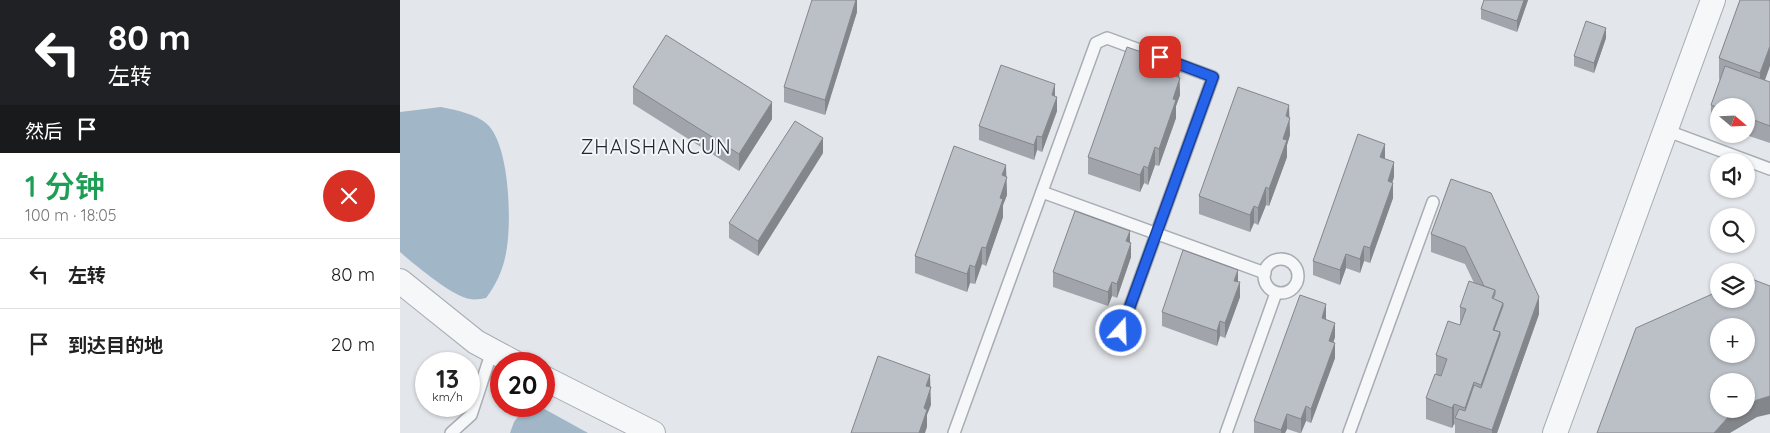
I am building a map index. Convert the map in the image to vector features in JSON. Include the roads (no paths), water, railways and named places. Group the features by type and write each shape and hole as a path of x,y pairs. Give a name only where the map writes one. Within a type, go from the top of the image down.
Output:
{"street":[{"path":"1555,433 1713,0"},
{"path":"400,281 476,342 492,351"},
{"path":"555,384 653,433"}],"lane":[{"path":"954,433 1096,43 1106,38 1213,77 1121,331"},
{"path":"1665,130 1770,169"},
{"path":"1042,192 1265,273"},
{"path":"1349,433 1433,202"},
{"path":"1277,259 1285,259 1292,262 1299,278 1296,286 1289,292 1276,293 1271,291 1266,285 1265,273 1270,263 1277,259"},
{"path":"1226,433 1276,293"},
{"path":"451,433 470,415 492,351"}],"water":[{"path":"441,107 472,115 487,124 495,134 501,149 505,166 509,205 508,240 501,271 486,298 470,299 463,297 434,279 400,252 400,112"},
{"path":"555,415 588,433 510,433 518,417 555,417"}],"district":[{"name":"ZHAISHANCUN","path":"656,146"}]}
